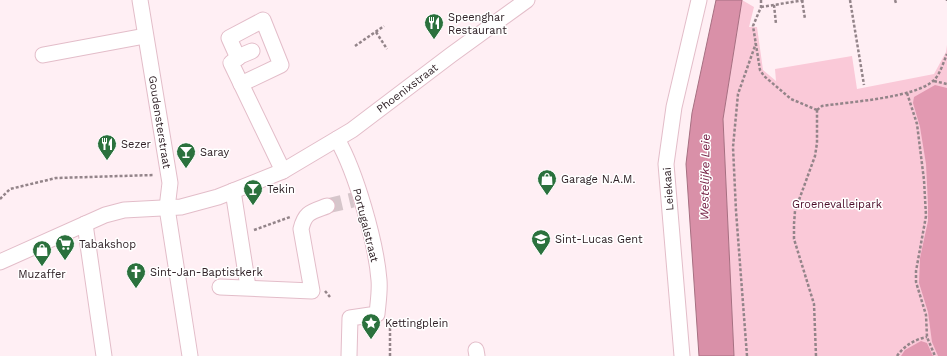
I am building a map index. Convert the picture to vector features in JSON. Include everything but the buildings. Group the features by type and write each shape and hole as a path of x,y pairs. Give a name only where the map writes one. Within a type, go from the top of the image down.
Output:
{"street":[{"name":"Goudensterstraat","path":"140,0 170,183 166,208 190,356"},
{"name":"Phoenixstraat","path":"0,262 105,215 124,210 181,207 233,191 283,171 352,130 451,54 527,0"},
{"name":"Leiekaai","path":"682,356 666,164 674,107 699,0"},
{"path":"238,58 229,38 263,20 281,65 241,84"},
{"path":"43,55 145,36"},
{"path":"252,51 231,63 283,171"},
{"name":"Portugalstraat","path":"337,139 350,166 356,199 372,243 379,281 377,314"},
{"path":"233,191 248,287"},
{"path":"220,287 248,287 312,291 301,229 302,221 308,213 326,206"},
{"path":"85,224 104,356"},
{"path":"349,356 350,318 377,314"}],"path":[{"path":"761,0 761,7 753,26 758,61 764,76 791,99 817,110"},
{"path":"761,7 804,0 805,19"},
{"path":"850,0 864,85"},
{"path":"774,5 776,24"},
{"path":"355,46 384,26"},
{"path":"376,32 387,49"},
{"path":"748,356 736,218 733,146 738,94 756,43"},
{"path":"817,110 822,106 907,93 926,86 934,81 947,54"},
{"path":"934,81 947,84"},
{"path":"907,93 917,124 924,180 926,216 916,271 916,282 926,315 927,337 936,356"},
{"path":"816,356 814,304 794,239 794,224 798,198 816,150 818,130 817,110"},
{"path":"0,199 10,189 56,178 168,174"},
{"path":"240,235 295,215 308,213"},
{"path":"377,314 391,320 390,356"},
{"path":"898,356 909,344 920,338 927,337"}],"green space":[{"name":"Groenevalleipark","path":"742,0 754,7 749,27 757,27 763,70 776,81 775,69 852,56 857,89 934,74 946,52 947,45 947,356 734,356 723,119"}],"shaded area":[{"path":"935,85 947,88 947,356 938,356 932,342 928,312 919,283 920,258 928,221 928,204 926,164 920,127 913,103 914,97"},
{"path":"921,341 927,343 933,356 901,356 905,350"}],"water":[{"name":"Westelijke Leie","path":"716,0 742,0 723,119 734,356 699,356 686,164 692,113"}],"tunnel":[{"path":"327,206 353,200"}],"place":[{"name":"Speenghar Restaurant","path":"434,40"},
{"name":"Sezer","path":"107,161"},
{"name":"Saray","path":"186,169"},
{"name":"Garage N.A.M.","path":"547,196"},
{"name":"Tekin","path":"253,206"},
{"name":"Sint-Lucas Gent","path":"541,256"},
{"name":"Tabakshop","path":"65,261"},
{"name":"Muzaffer","path":"42,267"},
{"name":"Sint-Jan-Baptistkerk","path":"136,289"},
{"name":"Kettingplein","path":"371,340"}]}
